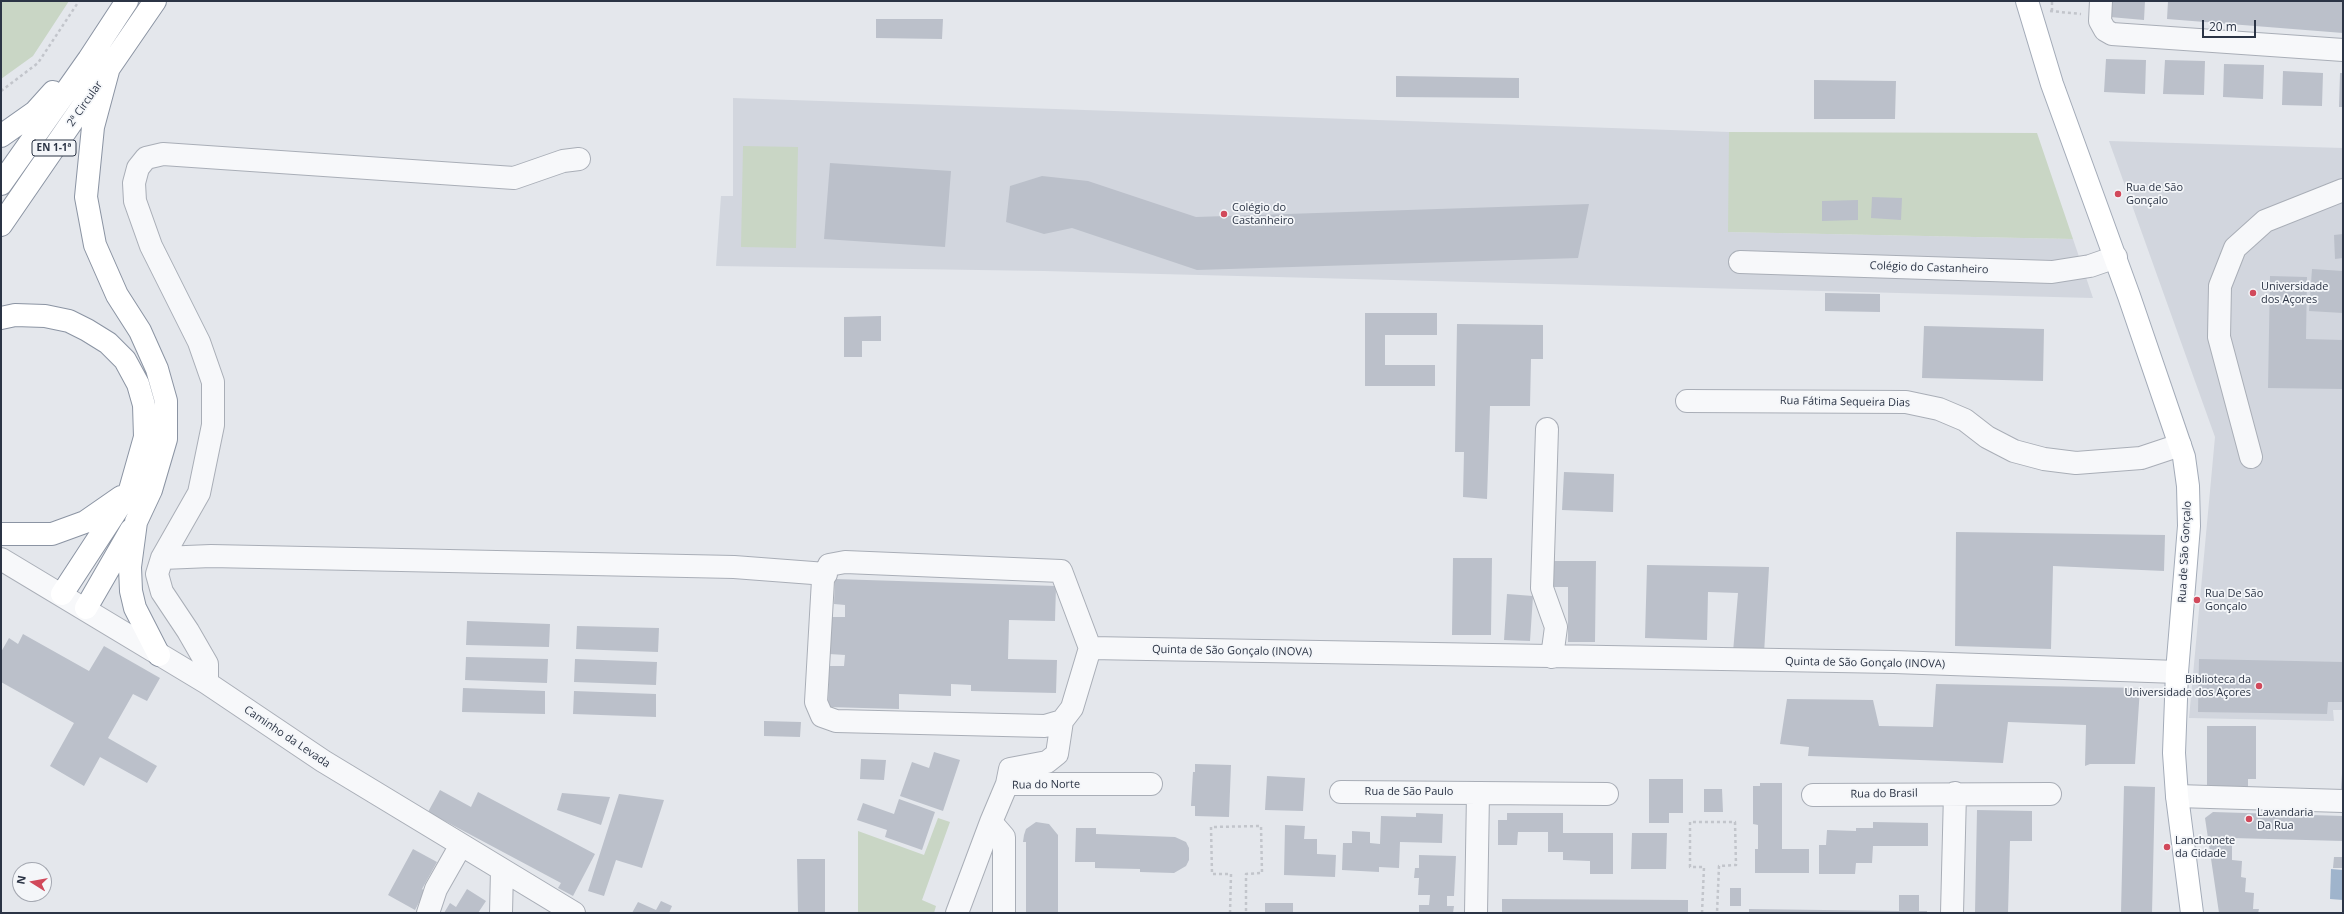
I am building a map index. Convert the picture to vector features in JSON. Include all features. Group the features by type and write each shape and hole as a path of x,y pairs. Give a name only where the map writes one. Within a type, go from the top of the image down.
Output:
{"main road":[{"name":"2ª Circular","path":"1,184 89,59 127,1"},
{"name":"2ª Circular","path":"1,225 108,72 155,1"},
{"name":"Rua de São Gonçalo","path":"2027,1 2052,84 2116,257 2184,457 2188,486 2189,526 2177,672 2174,753 2177,796 2192,913"},
{"path":"1,136 35,112 66,78 89,59"},
{"path":"86,608 136,522 151,490 166,439 166,401 157,369 145,344 117,295 95,245 86,197 93,127 108,72"},
{"path":"1,318 15,315 45,316 69,321 108,343 126,360 138,384 144,405 145,437 130,490 62,594"},
{"path":"1,534 52,534 84,522 130,490"},
{"path":"136,522 130,568 131,591 143,626 159,655"}],"street":[{"path":"2101,1 2100,21 2105,30 2112,34 2343,50"},
{"path":"207,683 207,664 188,631 162,592 157,574 162,558 198,493 213,425 213,382 199,342 171,290 151,246 135,201 134,183 138,168 146,158 163,154 514,178 563,161 578,159"},
{"path":"2251,457 2219,337 2220,286 2235,248 2265,221 2343,190"},
{"name":"Colégio do Castanheiro","path":"1740,262 2052,272 2090,266 2116,257"},
{"name":"Rua Fátima Sequeira Dias","path":"1687,400 1906,402 1939,408 1965,420 1987,437 2014,451 2044,459 2076,463 2141,458 2180,445"},
{"path":"1547,429 1542,588 1556,627 1552,657"},
{"path":"162,558 211,556 718,567 826,574"},
{"name":"Caminho da Levada","path":"1,559 86,608 159,655 207,683 323,761 574,913"},
{"path":"1007,784 1010,769 1048,762 1056,754 1062,721 1072,708 1090,648 1061,571 845,562 829,565 823,580 816,702 822,716 836,720 1045,726 1062,721"},
{"name":"Quinta de São Gonçalo (INOVA)","path":"1090,648 1894,662 2177,672"},
{"name":"Rua do Norte","path":"957,913 990,822 1007,784 1151,784"},
{"name":"Rua de São Paulo","path":"1341,792 1607,794"},
{"path":"1476,913 1478,793"},
{"path":"1952,913 1955,793"},
{"name":"Rua do Brasil","path":"1813,795 1955,793 2050,794"},
{"path":"2177,796 2343,801"},
{"path":"990,822 1004,837 1004,913"},
{"path":"428,913 436,889 461,845"},
{"path":"501,913 502,870"}],"path":[{"path":"1,91 38,63 79,1"},
{"path":"2052,1 2052,11"},
{"path":"1702,913 1704,867 1690,867 1690,822 1735,822 1736,865 1719,866 1717,913"},
{"path":"1230,913 1230,874 1212,874 1211,827 1261,826 1262,873 1246,874 1246,913"}],"shaded area":[{"name":"Colégio do Castanheiro","path":"733,98 1729,132 1729,232 2073,239 2093,298 1044,271 716,266 721,196 733,196"},
{"name":"Universidade dos Açores","path":"2109,141 2343,148 2343,710 2333,710 2334,721 2189,718 2215,437"}],"green space":[{"path":"1,1 69,1 33,56 1,79"},
{"path":"1729,132 2037,133 2073,239 1728,232"},
{"path":"743,146 798,147 796,248 741,247"},
{"path":"938,818 950,822 922,900 936,906 934,913 858,913 858,831 924,855"}],"water":[{"path":"2331,869 2343,870 2343,900 2330,899"}],"building":[{"path":"2111,1 2145,1 2144,20 2110,17"},
{"path":"2168,1 2343,1 2343,33 2167,19"},
{"path":"876,19 943,19 942,39 876,38"},
{"path":"2106,59 2146,60 2145,94 2104,92"},
{"path":"2165,60 2205,61 2204,95 2163,94"},
{"path":"2224,64 2264,65 2263,99 2223,97"},
{"path":"2283,71 2323,73 2322,106 2282,105"},
{"path":"2340,73 2343,73 2343,107 2339,107"},
{"path":"1396,76 1519,78 1519,98 1396,97"},
{"path":"1814,80 1896,81 1895,119 1814,119"},
{"path":"830,163 951,171 945,247 824,239"},
{"path":"1042,176 1088,181 1196,217 1589,204 1578,258 1197,270 1072,228 1044,234 1006,222 1010,186"},
{"path":"1872,197 1902,198 1901,220 1871,218"},
{"path":"1858,200 1858,220 1822,221 1822,201"},
{"path":"2343,234 2343,258 2335,259 2334,235"},
{"path":"2312,269 2343,271 2343,313 2309,311"},
{"path":"2270,276 2307,277 2306,339 2343,340 2343,389 2268,388"},
{"path":"1825,293 1880,294 1880,312 1825,311"},
{"path":"1365,313 1437,313 1437,335 1385,335 1385,365 1435,365 1435,386 1365,386"},
{"path":"881,316 881,341 862,341 862,357 844,357 844,317"},
{"path":"1457,324 1543,325 1543,359 1531,359 1530,406 1490,406 1487,499 1463,497 1464,452 1455,452"},
{"path":"1924,326 2044,329 2043,381 1922,378"},
{"path":"1564,472 1614,474 1613,512 1562,510"},
{"path":"1956,532 2165,535 2164,571 2053,566 2051,649 1955,646"},
{"path":"1453,558 1492,558 1491,635 1452,635"},
{"path":"1553,561 1596,561 1595,642 1568,642 1568,587 1553,587"},
{"path":"1647,565 1769,567 1764,654 1733,652 1738,593 1708,592 1707,640 1645,638"},
{"path":"835,579 1056,586 1055,621 1009,620 1008,659 1057,660 1056,693 971,691 971,685 951,684 951,696 899,694 899,709 828,707 829,666 844,666 845,655 829,654 831,617 845,617 845,605 834,604"},
{"path":"1507,594 1533,596 1530,641 1504,640"},
{"path":"467,621 550,624 549,647 466,645"},
{"path":"577,626 659,628 658,652 576,649"},
{"path":"23,634 89,671 104,646 160,678 147,701 133,694 108,738 157,766 147,783 100,757 84,786 50,766 74,723 1,682 1,652 9,638 18,644"},
{"path":"466,657 548,659 547,683 465,680"},
{"path":"575,659 657,662 656,685 574,682"},
{"path":"2199,659 2343,662 2343,702 2328,702 2327,714 2198,712"},
{"path":"1936,684 2140,688 2135,764 2090,764 2085,766 2086,725 2008,722 2003,763 1808,756 1809,747 1780,744 1787,699 1873,700 1879,726 1933,727"},
{"path":"463,688 545,691 545,714 462,712"},
{"path":"574,691 656,694 656,717 573,714"},
{"path":"764,721 801,722 800,737 764,736"},
{"path":"2207,726 2256,726 2256,779 2248,779 2248,789 2207,790"},
{"path":"934,752 960,760 943,811 900,796 912,762 929,768"},
{"path":"861,759 886,760 884,780 860,779"},
{"path":"1195,764 1231,765 1229,817 1195,816 1195,806 1191,806 1193,772 1195,772"},
{"path":"2342,774 2343,790 2341,790"},
{"path":"1267,776 1305,778 1303,811 1265,810"},
{"path":"1649,779 1683,779 1683,813 1669,813 1669,823 1649,823"},
{"path":"1760,783 1782,783 1782,849 1809,849 1809,873 1755,873 1755,849 1758,849 1758,825 1753,824 1753,786 1760,786"},
{"path":"2124,786 2155,787 2152,913 2121,913"},
{"path":"1704,789 1722,789 1723,812 1704,812"},
{"path":"440,790 471,807 478,792 595,854 573,896 558,888 561,883 428,812"},
{"path":"562,793 610,797 601,825 557,810"},
{"path":"619,794 664,800 642,868 616,860 604,896 588,891"},
{"path":"899,799 935,812 922,850 885,837 887,830 857,820 863,803 894,814"},
{"path":"1977,810 2032,811 2032,841 2010,841 2008,913 1975,913"},
{"path":"2213,812 2343,816 2343,841 2232,838 2232,860 2242,861 2241,877 2246,878 2245,892 2254,893 2253,909 2259,909 2258,913 2219,913 2205,818"},
{"path":"1416,813 1443,814 1442,843 1400,842 1399,868 1379,867 1379,872 1342,870 1343,843 1352,843 1352,831 1370,832 1370,843 1380,844 1381,816 1416,817"},
{"path":"1507,813 1563,813 1563,833 1613,833 1613,874 1590,874 1590,861 1563,860 1563,852 1548,852 1548,832 1518,832 1517,845 1498,845 1498,820 1507,820"},
{"path":"1036,822 1049,824 1058,835 1058,913 1026,913 1026,842 1023,842 1026,829"},
{"path":"1873,822 1928,823 1928,846 1873,846 1872,863 1856,863 1855,874 1819,874 1819,845 1826,845 1827,830 1856,831 1856,828 1873,828"},
{"path":"1285,825 1305,826 1304,839 1317,839 1317,854 1336,855 1335,877 1284,875"},
{"path":"1076,828 1096,828 1096,834 1175,837 1186,842 1189,848 1189,860 1186,866 1174,873 1140,872 1140,869 1095,868 1095,862 1075,862"},
{"path":"1632,833 1667,833 1666,869 1631,869"},
{"path":"413,849 437,862 422,889 425,891 415,910 388,895"},
{"path":"1419,855 1456,856 1454,896 1447,896 1447,906 1454,906 1453,913 1419,913 1419,905 1429,905 1430,895 1418,895 1419,878 1414,878 1415,868 1419,868"},
{"path":"2334,857 2343,857 2343,868 2333,868"},
{"path":"797,859 825,859 825,913 798,913"},
{"path":"1730,888 1741,888 1741,906 1730,906"},
{"path":"467,889 486,901 478,913 444,913 450,903 456,907"},
{"path":"1899,895 1919,895 1919,911 1927,911 1927,913 1749,913 1749,909 1899,911"},
{"path":"1502,899 1688,900 1688,913 1502,913"},
{"path":"661,901 672,906 669,913 632,913 638,902 656,910"},
{"path":"1265,903 1293,903 1293,913 1265,913"}],"place":[{"name":"Rua de São Gonçalo","path":"2118,194"},
{"name":"Colégio do Castanheiro","path":"1224,214"},
{"name":"Universidade dos Açores","path":"2253,293"},
{"name":"Rua De São Gonçalo","path":"2197,600"},
{"name":"Biblioteca da Universidade dos Açores","path":"2259,686"},
{"name":"Lavandaria Da Rua","path":"2249,819"},
{"name":"Lanchonete da Cidade","path":"2167,847"}]}
